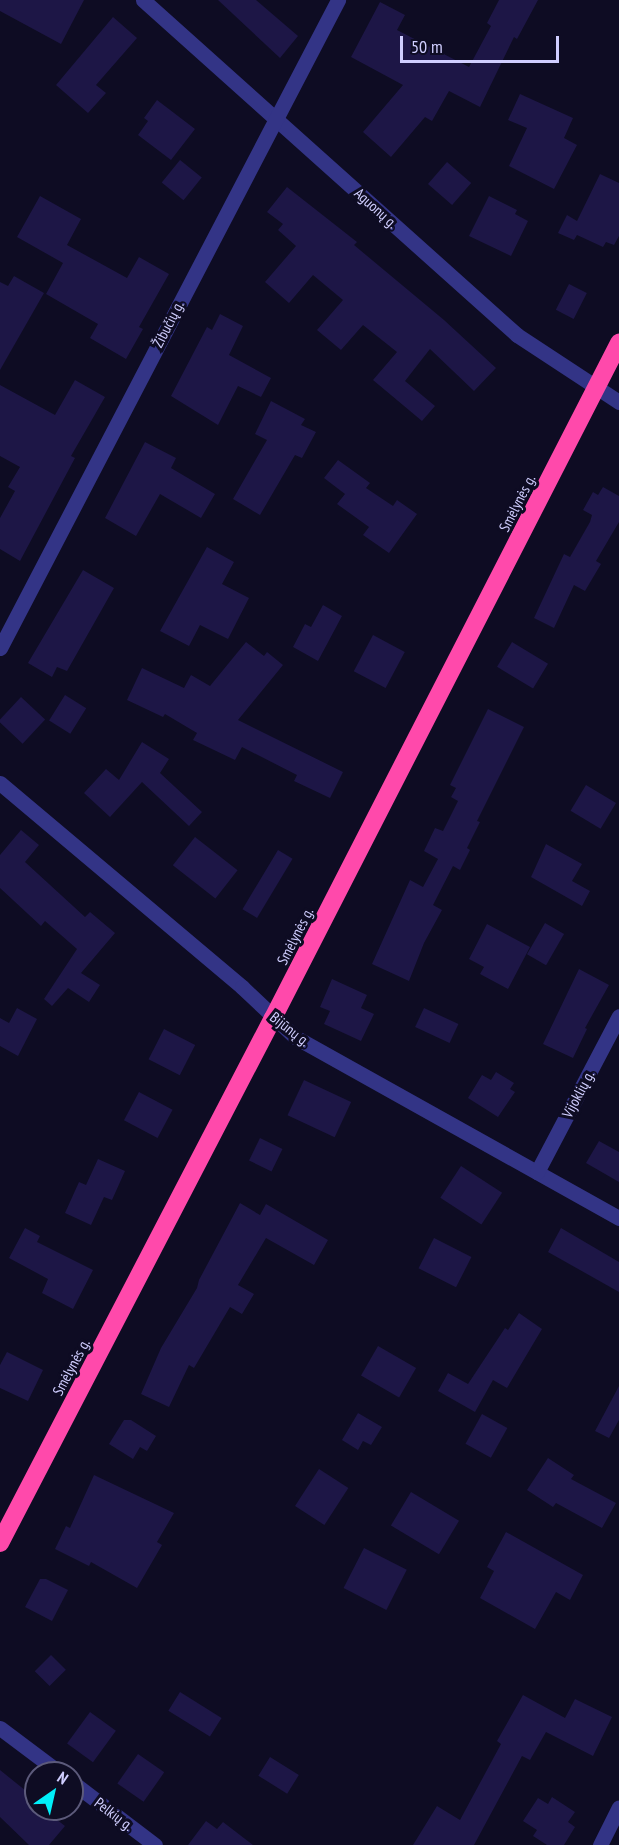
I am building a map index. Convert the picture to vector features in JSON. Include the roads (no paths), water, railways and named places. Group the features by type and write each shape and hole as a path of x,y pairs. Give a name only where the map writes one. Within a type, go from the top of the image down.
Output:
{"highway":[{"name":"Smėlynės g.","path":"0,1543 273,1018 619,343"}],"street":[{"name":"Aguonų g.","path":"143,0 517,335 619,402"},
{"name":"Žibučių g.","path":"0,648 338,0"},
{"name":"Bijūnų g.","path":"0,783 242,987 295,1037 619,1218"},
{"name":"Vijoklių g.","path":"537,1172 619,1016"},
{"path":"0,1728 44,1761"},
{"name":"Pelkių g.","path":"84,1791 155,1845"},
{"path":"600,1845 619,1807"}]}
